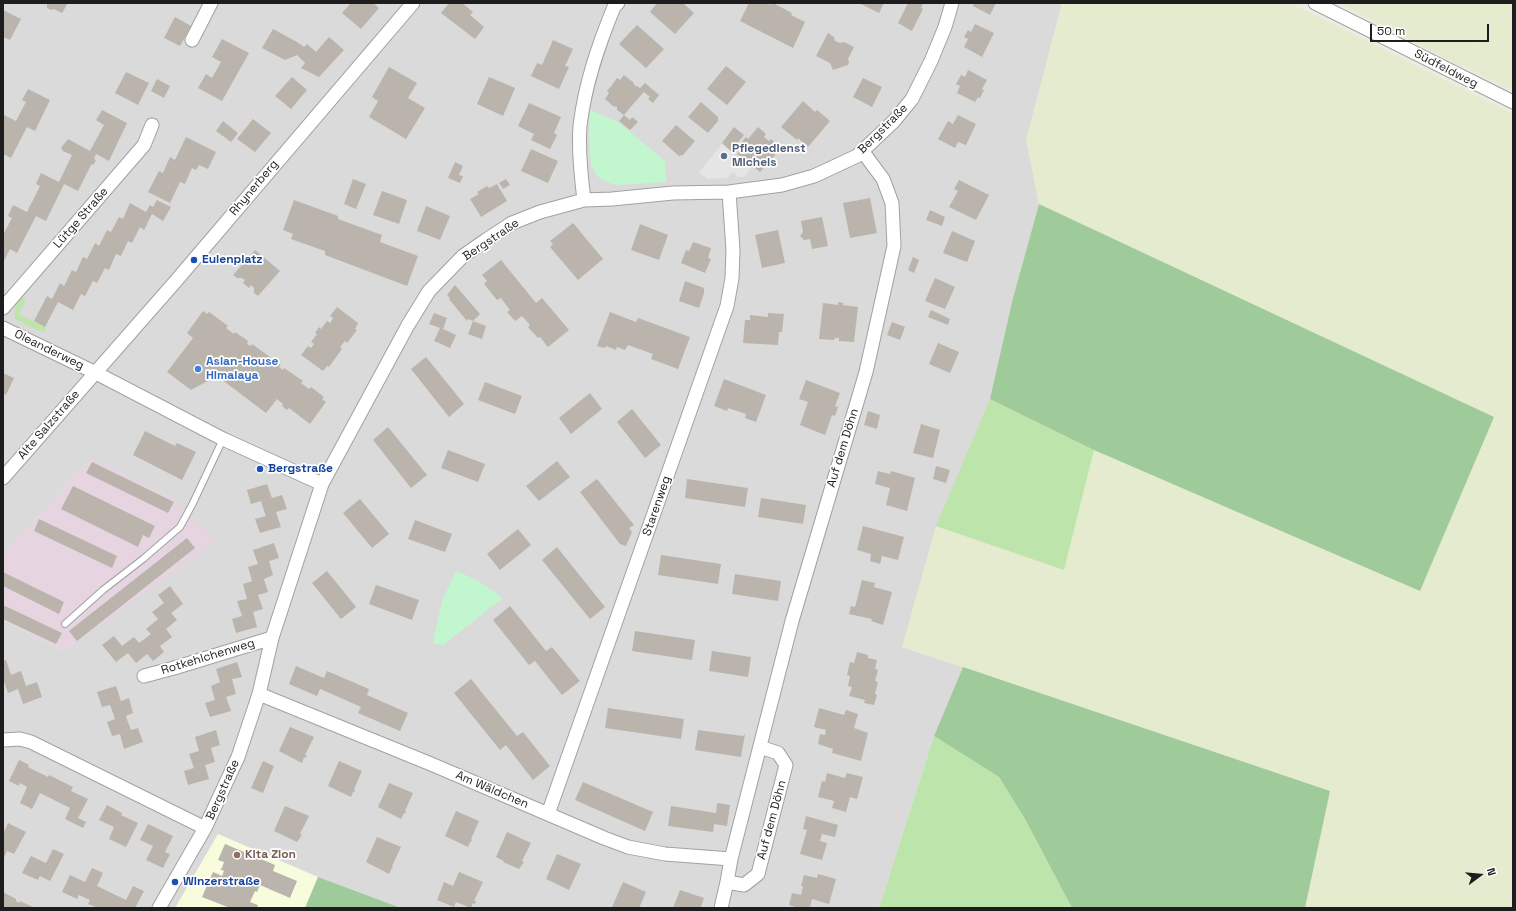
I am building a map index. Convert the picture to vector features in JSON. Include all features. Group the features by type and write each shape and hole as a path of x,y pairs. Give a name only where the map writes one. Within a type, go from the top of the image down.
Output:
{"street":[{"path":"192,40 212,3"},
{"name":"Rhynerberg","path":"96,372 185,271 413,3"},
{"path":"584,200 581,170 580,127 586,88 599,43 614,7 618,3"},
{"name":"Bergstraße","path":"159,908 205,828 238,757 259,694 272,638 322,484 404,332 429,291 463,256 512,223 540,212 584,200 673,193 729,192 782,184 814,176 838,166 863,152 894,121 912,99 931,61 945,27 952,3"},
{"name":"Südfeldweg","path":"1316,3 1513,102"},
{"name":"Lütge Straße","path":"3,308 144,145 152,124"},
{"name":"Auf dem Döhn","path":"721,908 731,859 792,621 866,372 894,246 892,203 884,179 863,152"},
{"name":"Starenweg","path":"548,814 726,306 732,278 733,257 729,192"},
{"name":"Oleanderweg","path":"3,328 96,372"},
{"path":"96,372 223,439 322,484"},
{"name":"Alte Salzstraße","path":"3,478 96,372"},
{"name":"Rotkehlchenweg","path":"144,676 272,638"},
{"name":"Am Wäldchen","path":"259,694 431,764 604,838 628,846 665,854 731,859"},
{"path":"3,740 20,739 31,742 205,828"},
{"name":"Auf dem Döhn","path":"727,882 744,885 758,874 786,765 778,752 760,747"}],"lane":[{"path":"65,624 103,590 143,559 180,527 223,439"}],"shaded area":[{"path":"3,3 1062,3 1027,141 1039,204 1013,298 1094,450 902,647 963,667 934,736 879,908 401,908 318,877 305,908 3,908 3,620 63,651 93,458 3,554"},
{"path":"1062,3 1290,3 1513,114 1513,908 1305,908 1330,791 902,647 936,526 1064,569 1094,450 1420,591 1494,417 1039,204 1026,140"},
{"path":"1339,3 1513,3 1513,91 1463,66 1489,11 1462,67"},
{"path":"590,110 618,122 665,161 666,182 617,185 606,182 597,176 591,166 589,131"},
{"name":"Pflegedienst Michels","path":"722,144 751,169 744,177 739,177 733,172 727,178 707,179 699,172"},
{"path":"93,458 173,499 216,542 63,651 3,620 3,554"},
{"path":"456,571 477,580 503,598 443,645 433,643 442,601"},
{"name":"Kita Zion","path":"218,834 318,877 305,908 175,908"}],"green space":[{"path":"1039,204 1494,417 1420,591 1094,450 990,399 1013,298"},
{"path":"21,297 24,298 25,302 19,314 45,327 45,332 36,330 15,319 15,307"},
{"path":"990,399 1094,450 1064,570 936,526"},
{"path":"963,667 1330,791 1305,908 1072,908 1025,819 999,777 934,736"},
{"path":"934,736 999,777 1025,819 1072,908 879,908"},
{"path":"318,877 401,908 305,908"}],"building":[{"path":"47,3 68,3 62,13 54,9 51,10 47,8"},
{"path":"351,3 373,3 379,8 361,29 342,13"},
{"path":"449,3 462,3 473,12 470,15 484,27 475,39 441,13"},
{"path":"657,3 683,3 694,13 675,34 650,12"},
{"path":"749,3 766,3 770,5 773,3 805,22 793,48 740,21"},
{"path":"859,3 884,3 879,13"},
{"path":"908,3 923,3 921,8 923,9 912,31 898,23"},
{"path":"974,3 996,3 990,15 973,6"},
{"path":"3,10 21,19 10,40 3,37"},
{"path":"175,17 191,26 180,46 164,38"},
{"path":"975,24 994,33 982,57 964,47 968,39 964,37 968,30 971,32"},
{"path":"637,25 664,49 646,68 619,44"},
{"path":"273,29 304,47 307,44 316,52 329,37 344,50 319,77 301,68 305,63 297,55 285,60 262,48"},
{"path":"828,33 834,37 835,41 840,43 844,42 854,47 848,59 848,65 833,70 830,63 816,56"},
{"path":"222,39 249,53 222,101 198,88 206,74 212,78 221,62 212,57"},
{"path":"553,40 573,49 565,66 569,67 559,89 531,76 537,63 542,65"},
{"path":"726,66 746,82 727,105 707,89"},
{"path":"389,67 417,83 408,98 425,108 406,139 369,117 378,101 372,97"},
{"path":"968,70 987,80 982,89 984,90 980,98 978,97 975,102 957,93 960,86 956,84 961,75 965,77"},
{"path":"126,72 149,83 138,105 115,93"},
{"path":"624,75 633,82 635,86 640,88 645,83 659,95 653,103 648,99 650,97 644,92 624,115 617,110 617,107 613,106 605,99 609,93 607,91 617,78 620,80"},
{"path":"292,77 307,90 291,109 275,96"},
{"path":"489,77 515,88 503,116 477,104"},
{"path":"863,78 882,87 872,107 853,97"},
{"path":"157,79 170,86 164,98 151,91"},
{"path":"28,89 50,100 35,131 27,127 11,158 3,154 3,117 4,115 16,121 26,102 22,100"},
{"path":"803,101 815,112 817,110 830,121 808,147 798,138 797,140 781,127"},
{"path":"701,102 718,117 718,121 708,133 688,117"},
{"path":"529,103 561,117 554,133 557,135 550,149 531,140 534,134 518,126"},
{"path":"102,110 127,123 109,161 96,154 94,159 96,160 94,164 91,165 78,191 64,184 46,221 36,216 17,253 10,249 3,263 3,235 12,218 8,216 13,205 27,212 40,186 36,184 41,173 59,182 72,155 63,151 61,148 68,139 90,151 104,125 96,120"},
{"path":"624,115 630,120 632,117 638,122 630,130 619,121"},
{"path":"958,115 976,124 966,145 958,142 955,148 938,139 948,121 953,124"},
{"path":"253,119 271,133 255,152 237,139"},
{"path":"223,121 238,133 231,142 216,131"},
{"path":"676,125 695,141 683,155 679,156 662,141"},
{"path":"734,127 744,135 731,151 722,143"},
{"path":"758,127 766,134 764,137 769,141 771,139 781,148 760,172 737,154 743,147 740,144 746,137 748,139"},
{"path":"186,137 216,152 208,169 199,165 196,170 192,168 185,184 180,182 170,203 148,192 159,171 163,173 170,157 175,160"},
{"path":"531,149 558,161 548,183 521,171"},
{"path":"455,162 463,166 459,175 463,176 460,183 448,178"},
{"path":"353,179 366,184 356,209 344,204"},
{"path":"506,179 510,185 503,189 499,183"},
{"path":"959,180 989,195 976,220 949,207 958,191 954,189"},
{"path":"497,184 507,201 481,217 470,199 479,194 477,192 487,186 489,188"},
{"path":"382,191 407,200 399,224 373,215"},
{"path":"870,198 877,233 850,238 843,203"},
{"path":"157,200 171,207 163,221 152,214 144,230 140,227 132,243 128,241 121,256 116,254 109,270 105,268 97,283 93,281 85,296 81,294 73,310 58,302 45,327 34,321 47,296 52,299 60,283 64,286 72,270 76,272 83,257 87,259 95,243 99,246 107,230 111,232 119,217 123,219 130,203 146,212 150,205 153,207"},
{"path":"294,200 338,216 338,219 382,235 380,242 418,256 407,286 325,255 325,251 291,239 293,234 283,230"},
{"path":"426,206 450,216 440,240 417,231"},
{"path":"930,210 945,217 942,226 926,220"},
{"path":"822,217 828,246 812,249 810,239 804,240 800,236 803,232 801,221"},
{"path":"573,223 603,259 578,280 550,247 553,244 550,241"},
{"path":"640,224 668,235 659,260 631,250"},
{"path":"778,230 785,263 762,268 755,235"},
{"path":"952,231 975,241 967,262 943,253"},
{"path":"693,242 711,248 708,258 711,259 705,273 681,263 686,250 689,251"},
{"path":"255,250 280,271 258,296 254,293 254,288 251,285 249,288 243,283 245,280 242,278 237,278 233,275"},
{"path":"913,257 919,260 914,273 908,270"},
{"path":"501,260 536,303 542,298 569,330 548,347 540,337 538,338 528,327 530,325 522,316 515,321 507,312 510,310 501,298 497,300 484,284 487,281 482,275"},
{"path":"935,278 955,287 945,309 925,301"},
{"path":"685,281 704,288 704,293 699,308 679,301"},
{"path":"455,285 480,314 473,321 468,319 467,321 447,295"},
{"path":"838,302 843,303 843,305 858,307 854,342 839,341 839,338 835,338 834,340 819,339 823,303 838,305"},
{"path":"337,307 358,323 355,329 357,330 347,343 345,341 340,347 342,349 329,367 327,366 323,371 301,355 308,346 311,348 314,344 311,342 317,334 315,333 319,327 321,329 327,321 330,323 333,318 330,316"},
{"path":"931,310 950,319 948,325 928,317"},
{"path":"203,311 207,314 209,312 228,326 226,328 234,334 235,332 248,341 247,344 251,346 252,344 281,365 279,367 283,370 284,368 303,381 301,383 309,389 311,387 324,397 322,399 326,402 310,424 289,408 287,410 277,399 266,413 217,376 191,390 167,372 193,338 187,333"},
{"path":"610,312 636,322 638,318 690,337 678,369 651,359 653,354 628,345 625,350 617,347 616,350 606,346 605,348 597,346"},
{"path":"434,313 447,318 443,329 456,335 450,348 434,341 440,328 429,324"},
{"path":"768,313 784,314 782,332 779,332 778,345 743,343 745,320 750,320 750,315 768,317"},
{"path":"473,321 486,326 482,339 468,334"},
{"path":"892,322 905,327 900,340 887,335"},
{"path":"938,343 959,352 950,373 929,364"},
{"path":"426,357 464,404 449,417 411,369"},
{"path":"3,373 14,378 6,395 3,393"},
{"path":"724,379 766,395 756,422 745,418 746,414 728,408 727,411 714,406"},
{"path":"806,380 840,393 835,406 838,407 835,416 832,415 825,435 800,425 808,402 799,399"},
{"path":"485,382 522,396 515,414 478,400"},
{"path":"590,393 602,409 571,434 559,418"},
{"path":"632,409 661,445 645,458 617,422"},
{"path":"868,411 880,415 877,429 864,425"},
{"path":"921,424 940,430 933,458 913,453"},
{"path":"388,427 427,475 411,488 373,440"},
{"path":"145,431 175,446 177,443 196,452 182,480 133,455"},
{"path":"448,450 485,464 478,482 441,468"},
{"path":"557,461 570,477 539,501 526,486"},
{"path":"92,462 174,502 168,513 86,473"},
{"path":"936,466 950,470 946,483 933,479"},
{"path":"878,471 890,474 891,471 915,478 907,511 886,505 890,488 875,484"},
{"path":"597,479 634,525 629,528 632,532 626,546 620,544 580,492"},
{"path":"687,479 748,488 745,507 685,498"},
{"path":"267,484 272,498 282,495 287,509 276,512 281,527 260,533 255,519 266,516 261,501 251,504 247,490"},
{"path":"73,486 155,526 149,538 143,535 138,547 61,509"},
{"path":"761,498 806,505 803,524 758,517"},
{"path":"360,499 389,534 372,548 343,513"},
{"path":"39,519 117,556 112,568 34,531"},
{"path":"415,520 452,534 445,552 408,539"},
{"path":"863,526 904,537 898,560 882,556 880,564 870,561 871,554 857,550"},
{"path":"518,529 531,545 500,570 487,554"},
{"path":"187,538 195,548 77,641 69,631"},
{"path":"274,543 279,558 269,561 273,575 264,579 268,592 258,595 263,609 253,612 257,627 236,633 232,619 242,616 237,601 247,599 243,584 252,581 248,567 258,564 253,550"},
{"path":"557,547 605,607 590,619 542,560"},
{"path":"661,555 721,564 718,584 658,575"},
{"path":"327,571 356,607 341,619 312,583"},
{"path":"3,572 64,602 59,614 3,586"},
{"path":"735,574 781,581 778,601 732,594"},
{"path":"862,580 875,583 874,587 892,592 883,625 871,621 872,619 849,614 851,606 855,607"},
{"path":"376,585 419,600 412,620 369,604"},
{"path":"170,586 183,604 171,613 177,620 166,629 172,637 160,646 164,652 153,661 147,654 136,663 128,653 116,662 102,645 114,636 122,646 134,637 139,643 151,634 146,629 158,619 152,612 164,603 158,595"},
{"path":"3,605 62,633 56,644 3,619"},
{"path":"510,606 546,651 552,647 580,681 562,695 535,661 529,665 493,620"},
{"path":"635,631 695,640 692,660 632,651"},
{"path":"712,651 751,657 748,677 709,671"},
{"path":"857,652 868,655 868,658 877,660 875,669 878,670 875,681 878,682 875,694 877,695 874,705 864,703 865,700 849,696 852,687 848,686 850,676 847,675 850,662 854,663"},
{"path":"6,660 11,675 21,671 26,686 37,682 42,697 23,704 18,689 8,693 3,679 3,661"},
{"path":"237,662 242,677 232,679 236,694 226,697 231,711 210,717 205,703 215,700 211,686 220,682 216,669"},
{"path":"296,666 324,678 327,671 369,689 367,695 408,713 400,731 358,713 361,707 320,689 317,696 289,684"},
{"path":"471,679 517,736 523,732 550,766 533,780 506,745 500,750 454,693"},
{"path":"116,686 121,701 129,698 133,713 126,717 131,730 138,728 143,742 124,749 120,734 112,736 107,722 115,719 110,705 102,707 97,692"},
{"path":"608,708 684,719 681,739 605,728"},
{"path":"819,708 844,715 846,710 858,714 854,728 868,733 861,761 832,753 833,749 818,744 820,734 825,735 826,730 814,727"},
{"path":"290,727 314,737 305,755 307,756 306,758 304,757 302,763 279,751"},
{"path":"216,730 220,745 211,748 215,762 205,765 209,779 188,785 184,771 194,768 189,754 199,751 195,737"},
{"path":"698,730 743,736 745,734 741,757 695,750"},
{"path":"19,760 29,765 28,767 48,777 49,775 73,787 71,791 88,799 78,818 86,822 83,828 65,819 70,808 40,793 32,809 20,803 27,787 20,783 19,786 9,781"},
{"path":"263,761 274,766 263,793 251,788"},
{"path":"339,761 362,771 351,797 328,786"},
{"path":"827,773 845,778 847,773 863,777 857,799 850,797 846,812 832,808 834,801 818,797 822,781 825,782"},
{"path":"583,782 653,812 645,831 575,800"},
{"path":"389,783 413,793 405,814 404,813 401,819 378,807"},
{"path":"717,803 730,805 727,826 714,824 713,832 668,826 671,806 716,813"},
{"path":"107,805 122,813 121,815 138,823 126,847 109,839 114,827 99,820"},
{"path":"285,806 309,816 300,834 302,835 297,842 274,831"},
{"path":"456,811 479,821 468,847 445,836"},
{"path":"806,816 838,825 835,837 822,834 820,841 827,843 822,860 800,854 807,830 803,829"},
{"path":"8,823 26,832 14,854 7,851 3,860 3,834"},
{"path":"148,824 173,836 165,852 170,854 163,868 146,860 153,846 140,840"},
{"path":"507,832 531,843 522,861 524,862 519,869 496,857"},
{"path":"377,837 401,847 389,874 366,862"},
{"path":"225,844 275,865 273,871 297,881 290,898 260,885 257,892 255,891 250,902 258,905 257,908 230,908 202,897 213,872 222,876 224,871 220,869 222,868 224,862 218,860"},
{"path":"53,849 64,854 50,881 40,876 38,880 22,873 31,856 46,863"},
{"path":"557,854 581,864 569,890 546,879"},
{"path":"92,868 103,873 97,886 126,900 133,886 144,891 135,908 98,908 88,904 90,900 79,895 77,899 62,892 70,875 85,882"},
{"path":"459,872 483,882 474,901 476,901 475,904 473,903 471,908 456,902 454,907 437,900 444,882 453,886"},
{"path":"818,874 836,879 829,904 812,899 810,908 799,908 789,905 792,893 801,895 803,886 801,886 804,875 817,878"},
{"path":"623,882 646,892 639,908 612,907"},
{"path":"680,890 704,898 701,907 673,908"},
{"path":"3,892 16,899 19,903 20,901 35,908 3,908"}],"place":[{"name":"Pflegedienst Michels","path":"724,156"},
{"name":"Eulenplatz","path":"194,260"},
{"name":"Asian-House Himalaya","path":"198,369"},
{"name":"Bergstraße","path":"260,469"},
{"name":"Kita Zion","path":"237,855"},
{"name":"Winzerstraße","path":"175,882"}]}
